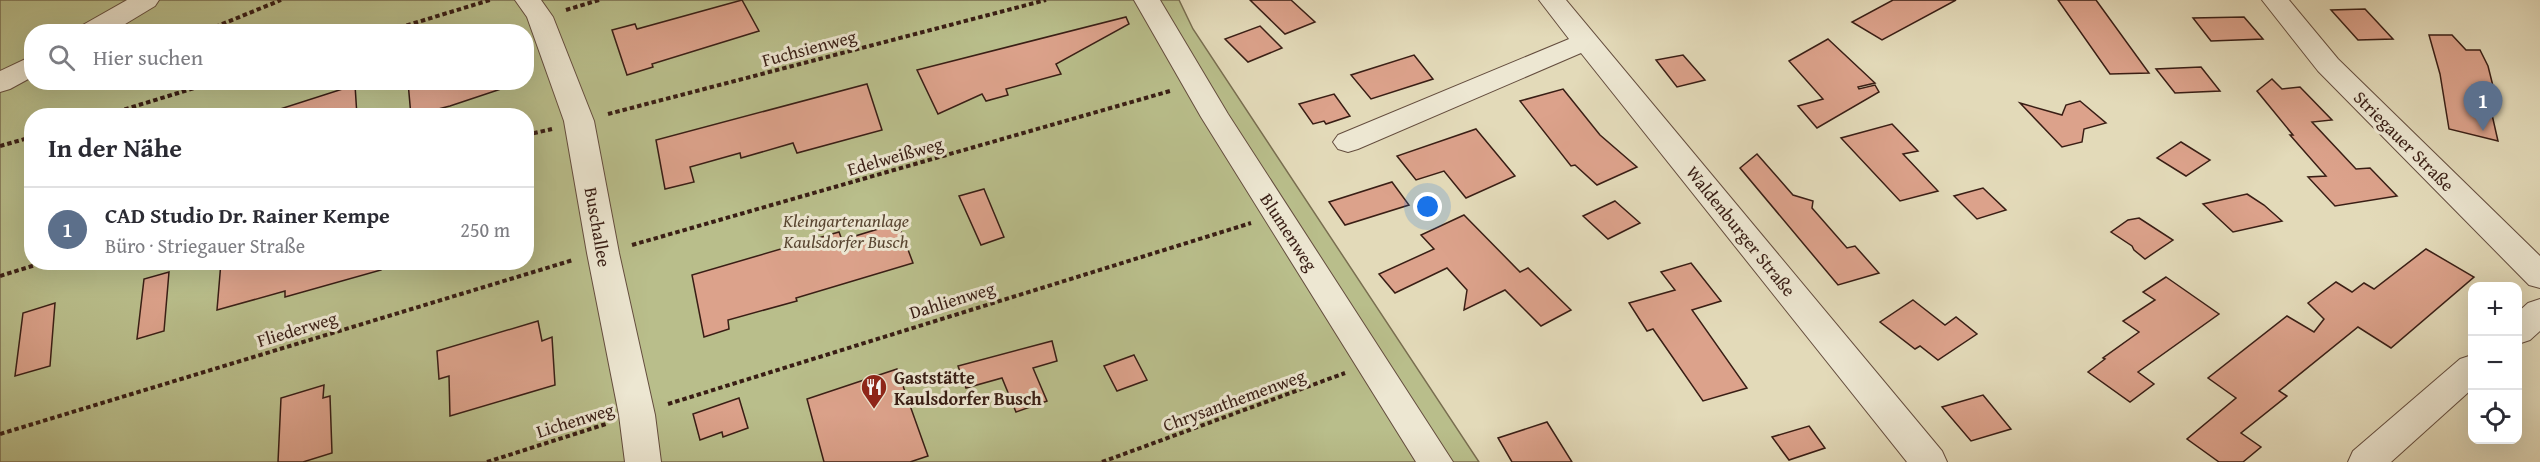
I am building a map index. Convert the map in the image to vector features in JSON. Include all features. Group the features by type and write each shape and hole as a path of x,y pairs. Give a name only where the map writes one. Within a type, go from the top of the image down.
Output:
{"street":[{"path":"105,24 146,0"},
{"name":"Buschallee","path":"528,0 540,17 579,121 603,253 637,415 643,462"},
{"name":"Blumenweg","path":"1147,0 1194,85 1374,363 1435,462"},
{"name":"Waldenburger Straße","path":"1552,0 1929,462"},
{"name":"Striegauer Straße","path":"2274,0 2328,65 2540,276"},
{"path":"1348,142 1587,42"},
{"path":"0,83 24,70"},
{"path":"2522,327 2540,312"},
{"path":"2366,462 2468,373"}],"path":[{"path":"222,24 280,0"},
{"path":"411,24 490,0"},
{"name":"Fuchsienweg","path":"579,121 1046,0"},
{"name":"Edelweißweg","path":"603,253 1194,85"},
{"path":"129,108 188,90"},
{"path":"0,146 24,139"},
{"name":"Dahlienweg","path":"637,415 688,396 1277,215"},
{"name":"Fliederweg","path":"0,434 155,385 562,263 603,253"},
{"path":"0,276 24,269"},
{"name":"Chrysanthemenweg","path":"1102,462 1374,363"},
{"name":"Lichenweg","path":"487,462 637,415"}],"green space":[{"name":"Kleingartenanlage Kaulsdorfer Busch","path":"0,0 1179,0 1193,29 1479,462 0,462"}],"building":[{"path":"742,0 759,31 652,64 653,67 627,75 612,30 635,24 637,29"},
{"path":"1250,0 1291,0 1315,22 1285,34"},
{"path":"1893,0 1956,0 1882,40 1852,22"},
{"path":"2058,0 2096,0 2149,73 2110,74"},
{"path":"2365,9 2393,39 2358,40 2331,10"},
{"path":"1126,17 1129,24 1056,64 1061,74 1006,89 1008,95 986,101 982,94 938,114 917,70"},
{"path":"2244,17 2263,39 2211,41 2193,18"},
{"path":"1260,26 1282,48 1248,62 1225,39"},
{"path":"2429,35 2452,35 2466,50 2480,50 2488,66 2493,86 2485,84 2498,141 2449,129 2440,74"},
{"path":"1828,39 1875,83 1858,87 1859,89 1875,85 1879,92 1817,128 1798,106 1823,99 1789,61"},
{"path":"1414,55 1433,79 1371,99 1351,75"},
{"path":"1683,55 1705,80 1677,87 1656,60"},
{"path":"2201,67 2220,91 2175,93 2156,69"},
{"path":"2272,79 2282,89 2300,87 2332,120 2312,122 2356,169 2370,168 2397,196 2335,206 2308,177 2326,176 2290,135 2293,135 2257,91"},
{"path":"867,84 882,130 797,153 793,143 741,158 740,153 690,167 694,182 665,189 656,140"},
{"path":"1563,89 1600,135 1637,167 1597,185 1575,165 1571,166 1520,101"},
{"path":"339,90 355,90 356,108 283,108"},
{"path":"409,90 498,90 442,108 410,108"},
{"path":"1334,94 1350,116 1326,124 1324,121 1313,124 1299,104"},
{"path":"2080,101 2106,123 2084,129 2082,142 2062,147 2020,103 2062,115 2066,105"},
{"path":"1892,124 1918,151 1903,154 1938,191 1900,201 1841,138"},
{"path":"1476,129 1515,176 1466,198 1444,171 1416,180 1397,156"},
{"path":"2181,142 2210,160 2186,176 2157,158"},
{"path":"1757,154 1793,195 1813,201 1812,208 1847,248 1855,246 1879,273 1838,285 1740,168"},
{"path":"1392,182 1409,205 1345,225 1329,202"},
{"path":"1983,188 2006,210 1977,219 1954,196"},
{"path":"984,189 1004,237 981,245 959,196"},
{"path":"2247,194 2282,221 2233,232 2203,204"},
{"path":"1615,201 1640,223 1608,239 1583,216"},
{"path":"1464,215 1520,272 1528,268 1571,310 1541,326 1505,290 1464,310 1467,290 1447,268 1395,293 1379,274 1434,249 1421,235"},
{"path":"2139,218 2173,240 2145,259 2132,246 2111,232 2128,220"},
{"path":"898,223 913,263 796,298 797,301 728,320 729,329 704,337 692,275 839,232 842,240"},
{"path":"2426,249 2474,277 2391,348 2358,327 2279,391 2287,396 2241,433 2261,447 2243,462 2219,462 2187,439 2236,398 2208,378 2287,316 2314,332 2324,319 2308,303 2336,282 2352,292 2364,283 2374,289"},
{"path":"1691,263 1721,301 1692,310 1747,388 1703,401 1653,329 1647,331 1629,303 1675,290 1661,272"},
{"path":"220,270 381,270 285,297 285,291 217,310"},
{"path":"169,272 164,331 137,339 144,279"},
{"path":"2166,277 2219,314 2138,372 2154,384 2130,402 2088,372 2139,332 2123,321 2155,300 2143,292"},
{"path":"1913,300 1945,325 1956,317 1977,334 1938,360 1920,346 1915,349 1880,322"},
{"path":"55,303 50,366 15,376 23,313"},
{"path":"538,321 542,341 552,337 555,385 450,416 449,376 439,379 437,351"},
{"path":"1052,341 1057,361 1033,368 1047,401 1016,412 1002,378 966,388 958,366"},
{"path":"1134,355 1147,380 1117,391 1104,366"},
{"name":"Gaststätte Kaulsdorfer Busch","path":"897,369 928,456 910,462 824,462 807,399"},
{"path":"324,385 323,398 330,396 332,453 303,462 278,462 281,398"},
{"path":"1983,395 2011,429 1971,441 1942,407"},
{"path":"739,398 748,428 723,437 722,432 700,440 693,414"},
{"path":"1547,422 1572,462 1512,462 1498,438"},
{"path":"1809,426 1825,448 1789,460 1772,437"}],"place":[{"name":"CAD Studio Dr. Rainer Kempe","path":"2483,131"},
{"name":"Gaststätte Kaulsdorfer Busch","path":"874,410"}]}
